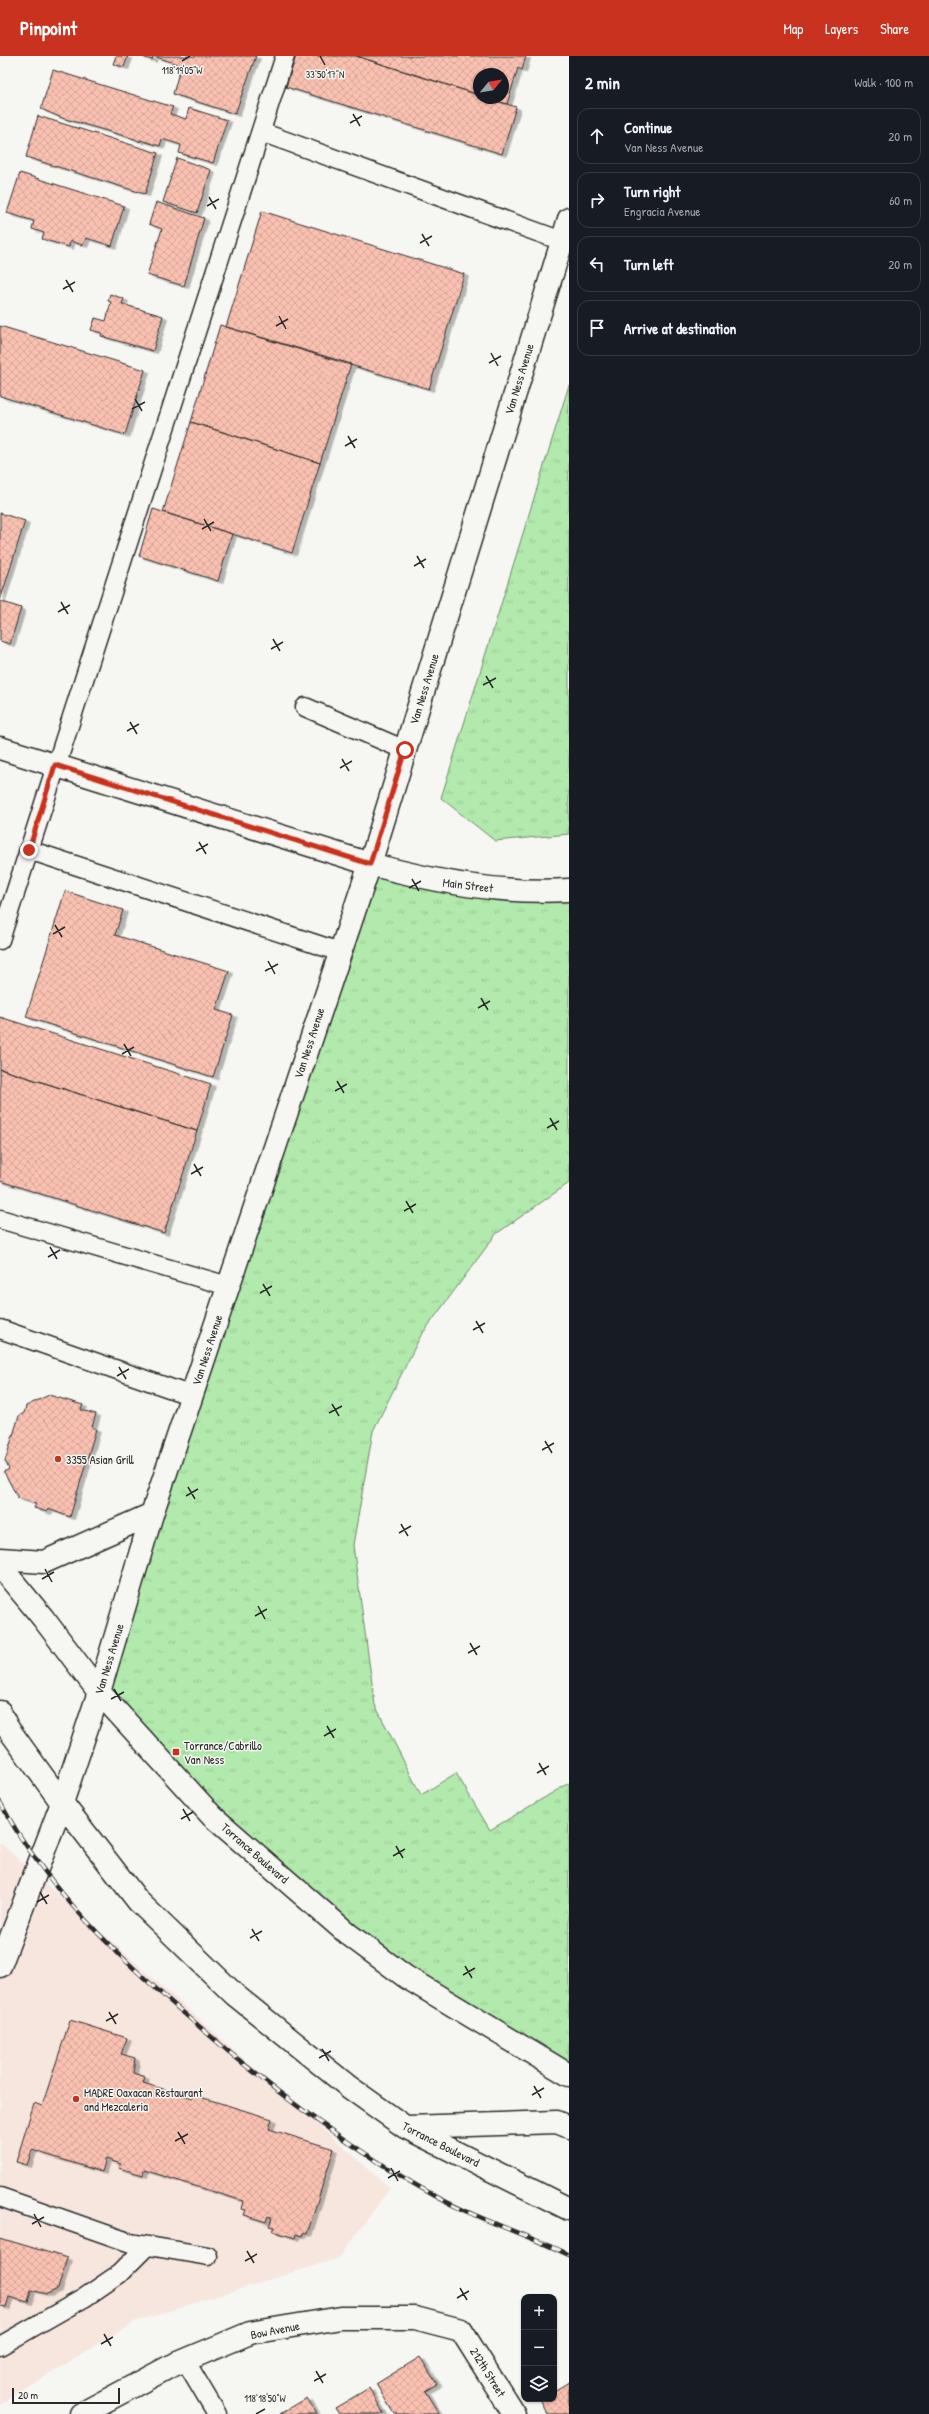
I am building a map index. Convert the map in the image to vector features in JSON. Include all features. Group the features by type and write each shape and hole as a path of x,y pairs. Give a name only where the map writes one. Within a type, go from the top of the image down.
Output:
{"main road":[{"name":"Van Ness Avenue","path":"0,1966 38,1863 62,1804 99,1692 152,1514 370,864 569,219"},
{"name":"Main Street","path":"0,748 370,864 431,880 477,888 569,890"},
{"path":"0,1559 44,1562 152,1514"},
{"name":"Torrance Boulevard","path":"0,1566 43,1618 99,1692 212,1816 348,1934 406,1977 569,2075"},
{"name":"Torrance Boulevard","path":"0,1712 8,1727 62,1804 138,1901 235,1995 349,2087 405,2127 569,2209"},
{"path":"405,2127 557,2122 569,2127"},
{"name":"Bow Avenue","path":"81,2414 185,2360 250,2333 341,2318 415,2318 461,2330"},
{"name":"212th Street","path":"461,2330 514,2414"}],"lane":[{"path":"0,940 55,765 285,56"},
{"path":"261,132 562,241"},
{"path":"305,707 405,750"},
{"path":"29,850 340,952"},
{"path":"0,1219 228,1286"},
{"path":"0,1330 192,1396"},
{"path":"0,2197 131,2243 208,2256"},
{"path":"0,2346 84,2298 119,2274 147,2246"},
{"path":"185,2360 217,2414"}],"shaded area":[{"path":"0,1843 390,2188 339,2258 134,2322 0,2404"}],"green space":[{"path":"569,385 569,834 495,841 441,798"},
{"path":"370,864 569,890 569,1183 496,1234 420,1337 373,1431 353,1545 375,1705 421,1795 456,1773 490,1830 569,1783 569,2075 348,1934 99,1692"}],"building":[{"path":"116,56 128,56 124,67 113,64"},
{"path":"140,56 153,56 152,60"},
{"path":"153,56 256,56 235,114 173,94 181,65"},
{"path":"296,56 356,56 473,93 473,104 506,104 516,107 502,154 286,87"},
{"path":"356,56 526,56 522,70 518,68 509,97 509,68 473,68 473,93"},
{"path":"53,70 173,107 170,114 186,119 189,108 227,120 213,163 179,153 181,145 162,139 160,146 140,140 140,142 135,139 62,118 41,109"},
{"path":"38,116 158,153 145,194 26,157"},
{"path":"177,158 211,170 197,213 163,202"},
{"path":"20,173 124,206 112,246 86,238 83,245 70,241 69,247 42,239 44,233 32,229 34,221 7,213"},
{"path":"156,202 204,218 184,286 147,275 162,229 149,224"},
{"path":"262,211 464,274 429,389 226,327"},
{"path":"110,294 124,299 122,304 163,316 153,351 101,336 102,333 91,330 95,318 106,321 111,302 108,301"},
{"path":"220,325 351,364 320,463 191,422"},
{"path":"0,326 145,370 125,435 0,396"},
{"path":"191,422 320,463 292,553 163,512"},
{"path":"153,509 232,534 218,581 139,556"},
{"path":"0,513 25,521 0,601"},
{"path":"0,601 21,608 10,644 0,641"},
{"path":"65,891 123,910 115,935 229,971 216,1010 233,1015 213,1077 26,1017"},
{"path":"0,1017 211,1084 197,1131 0,1069"},
{"path":"0,1069 197,1131 164,1233 0,1181"},
{"path":"49,1395 83,1405 81,1410 96,1414 92,1427 96,1429 70,1517 48,1509 47,1512 34,1508 36,1504 18,1498 4,1472 9,1469 5,1461 19,1416 24,1413 26,1406"},
{"path":"70,2020 127,2038 121,2054 135,2058 133,2073 145,2077 143,2083 193,2098 194,2095 272,2119 269,2129 334,2149 307,2234 303,2233 302,2236 296,2234 295,2238 273,2231 275,2227 269,2226 272,2218 268,2216 266,2222 244,2215 246,2210 241,2209 243,2201 144,2170 143,2175 119,2168 121,2164 106,2159 102,2172 32,2150 27,2165 16,2162 34,2103 42,2106"},
{"path":"0,2238 67,2258 58,2289 47,2294 31,2290 28,2302 9,2297 6,2308 0,2307"},
{"path":"420,2357 437,2384 425,2391 439,2414 394,2414 376,2384"},
{"path":"569,2382 569,2414 548,2414 542,2402 557,2402 557,2389"},
{"path":"369,2388 384,2414 339,2414 335,2408"},
{"path":"307,2398 317,2414 280,2414"}],"railway":[{"path":"0,1802 18,1834 39,1864 86,1920 165,1997 221,2046 280,2093 372,2158 437,2197 486,2220 569,2255"}],"place":[{"name":"3355 Asian Grill","path":"58,1459"},
{"name":"Torrance/Cabrillo Van Ness","path":"176,1752"},
{"name":"MADRE Oaxacan Restaurant and Mezcaleria","path":"76,2099"}],"route":[{"path":"29,850 55,765 370,864 405,750"}]}
